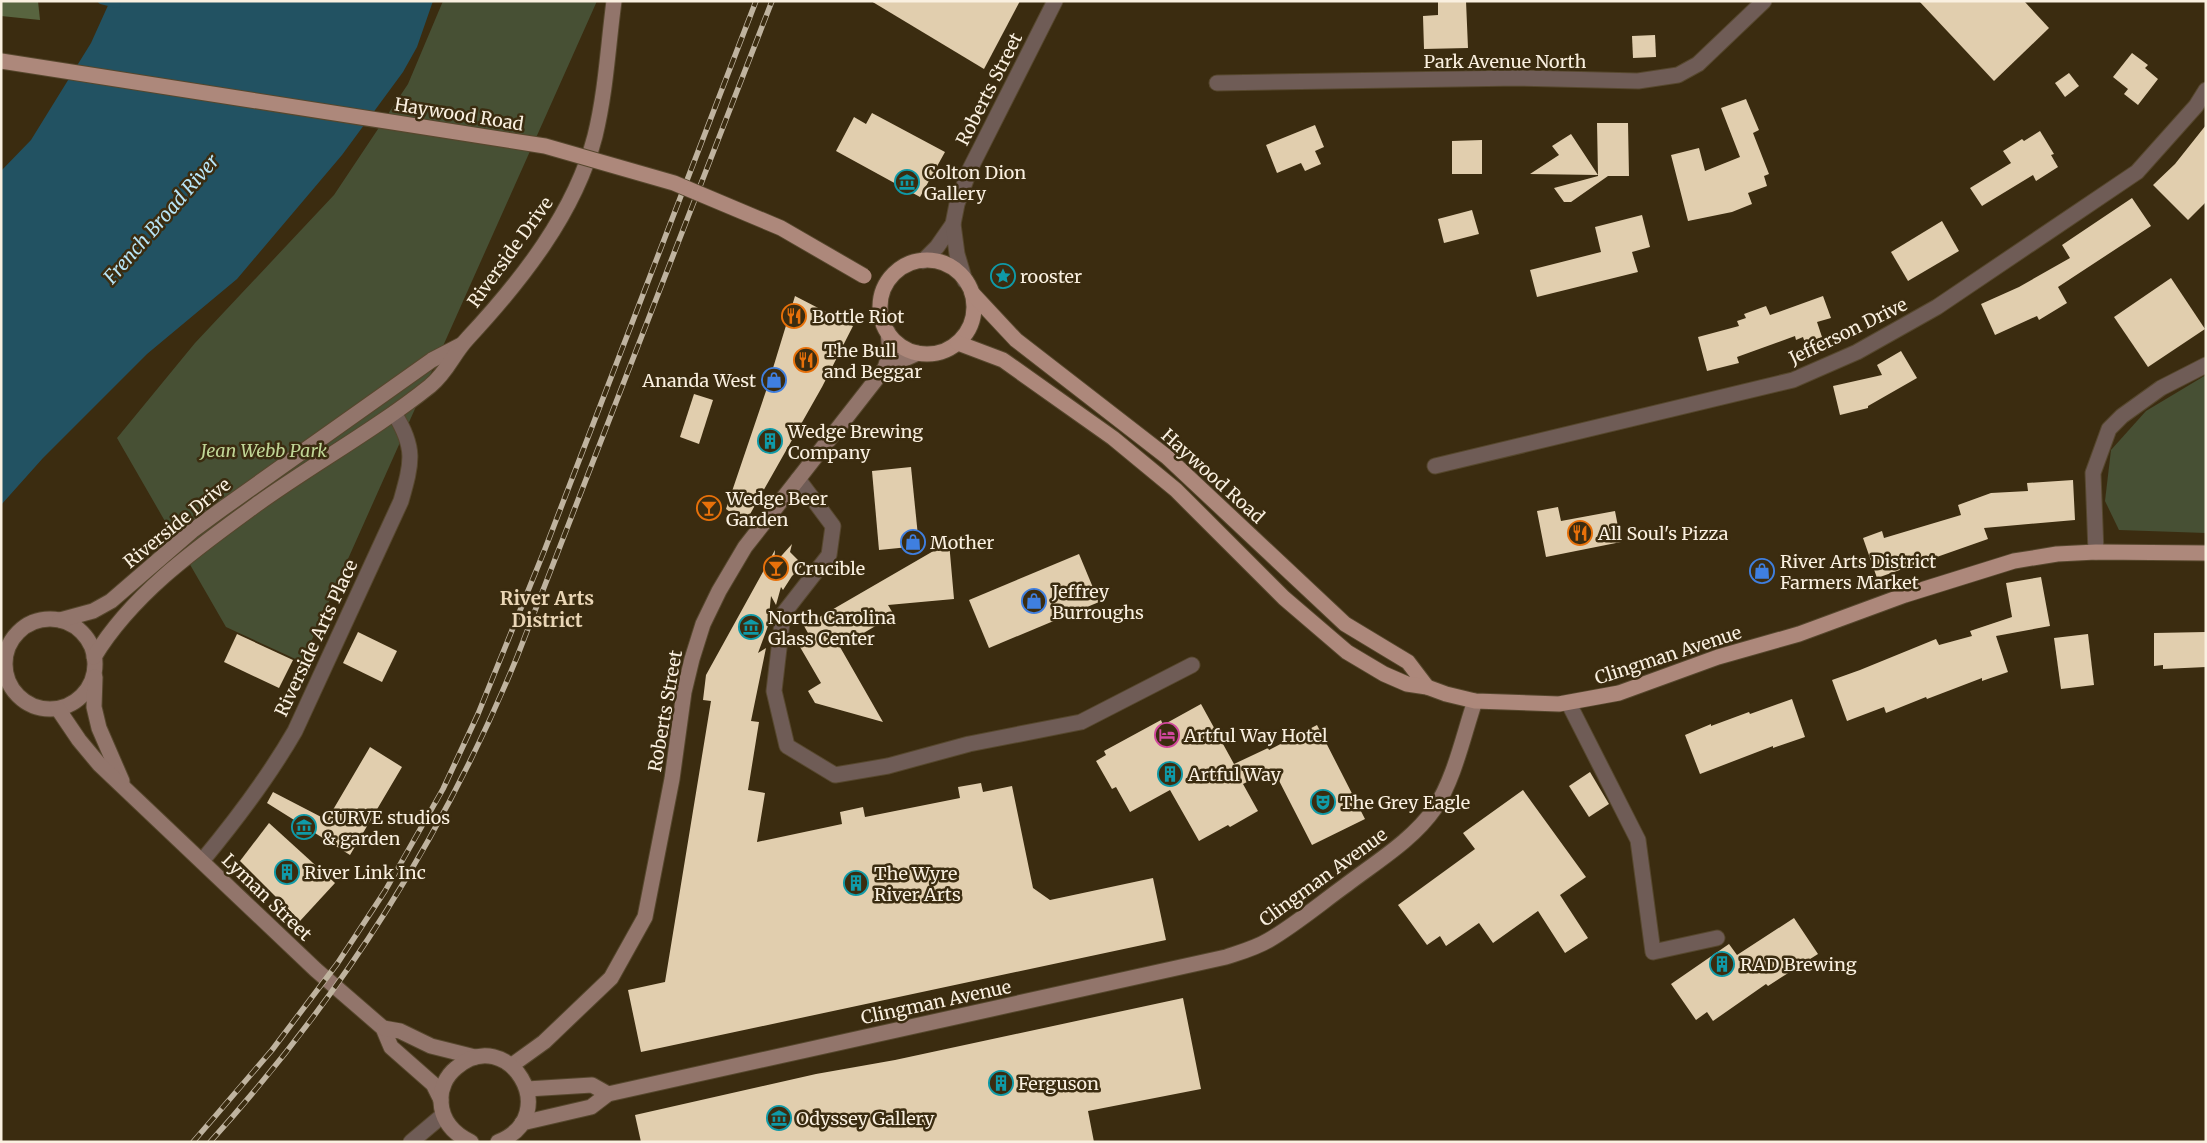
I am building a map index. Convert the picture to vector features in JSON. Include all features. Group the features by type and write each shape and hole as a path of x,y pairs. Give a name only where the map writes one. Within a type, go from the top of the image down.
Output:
{"main road":[{"name":"Riverside Drive","path":"95,664 122,618 171,570 205,542 287,482 394,413 445,373 462,344 491,312 538,252 564,213 582,173 594,138 607,68 614,1"},
{"name":"Haywood Road","path":"1,61 545,146 674,183 781,228 885,287"},
{"path":"923,260 935,261 957,271 969,287 974,307 972,320 966,333 958,343 939,352 918,353 900,346 888,332 880,310 885,287 891,277 900,269 923,260"},
{"name":"Haywood Road","path":"969,287 1016,340 1167,457 1345,624 1408,662 1427,686"},
{"name":"Roberts Street","path":"512,1065 544,1042 611,978 645,917 672,779 684,692 703,624 718,591 745,547 885,368 890,352 888,332"},
{"name":"Haywood Road","path":"958,343 1003,360 1114,438 1176,490 1284,598 1347,652 1384,674 1407,684 1427,686 1446,694 1475,701"},
{"name":"Riverside Drive","path":"60,620 93,611 111,601 192,531 256,483 432,360 462,344"},
{"name":"Roberts Street","path":"885,368 918,353"},
{"path":"1176,490 1188,476"},
{"name":"Clingman Avenue","path":"498,1142 519,1132 591,1107 608,1094 1207,961 1250,949 1296,922 1419,827 1442,794 1475,701 1524,705 1569,704 1619,693 1718,656 1799,634 1905,595 2014,561 2057,554 2096,552 2206,552"},
{"path":"60,620 72,625 82,633 90,644 95,664 90,685 82,696 71,704 58,709 30,705 21,699 10,686 6,673 5,651 14,636 24,628 35,622 60,620"},
{"name":"Lyman Street","path":"95,664 94,707 99,728 128,791"},
{"path":"1,696 21,699"},
{"name":"Lyman Street","path":"58,709 79,740 100,764 316,970 383,1028 391,1047 433,1084 451,1128 463,1140"},
{"name":"Lyman Street","path":"383,1028 400,1031 431,1046 476,1057 489,1056 512,1065"},
{"path":"442,1108 443,1086 450,1073 462,1063 476,1057"},
{"path":"512,1065 522,1078 527,1090 527,1113 519,1132"},
{"path":"527,1090 592,1086 608,1094"}],"street":[{"name":"Roberts Street","path":"969,287 957,254 953,224 957,204 970,169 1054,1"},
{"name":"Park Avenue North","path":"1217,83 1515,78 1638,81 1668,78 1686,73 1698,64 1764,1"},
{"name":"Jefferson Drive","path":"1435,466 1793,380 1857,352 1937,307 2137,172 2196,106 2206,90"},
{"name":"Roberts Street","path":"923,260 938,247 953,224"},
{"path":"2096,552 2093,473 2109,429 2122,416 2161,388 2206,365"},
{"name":"Riverside Arts Place","path":"202,861 239,817 275,764 294,731 401,501 409,474 411,451 405,431 394,413"},
{"path":"798,479 833,526 829,555 783,614 774,691 787,746 835,775 888,766 969,744 1081,722 1192,666"},
{"path":"1569,704 1638,840 1653,952 1717,938"},
{"path":"411,1142 442,1108"}],"green space":[{"path":"1,1 38,1 40,20 1,16"},
{"name":"Jean Webb Park","path":"443,1 597,1 302,662 226,627 117,438 195,343 334,195 408,84"},
{"path":"2206,375 2206,533 2119,530 2105,501 2111,450 2146,411"}],"water":[{"name":"French Broad River","path":"110,1 433,1 417,47 403,72 342,155 237,279 147,354 43,458 1,505 1,171 31,140 91,43"}],"building":[{"path":"871,1 1020,1 984,69"},
{"path":"1438,1 1466,1 1468,48 1424,49 1423,16 1438,15"},
{"path":"1919,1 2024,1 2049,28 1994,81"},
{"path":"1655,35 1656,57 1633,58 1632,36"},
{"path":"2132,53 2148,65 2145,68 2158,79 2138,105 2124,94 2128,89 2113,77"},
{"path":"2069,73 2079,86 2065,97 2055,83"},
{"path":"1746,99 1759,130 1753,133 1769,174 1764,176 1767,186 1748,193 1752,204 1732,212 1688,221 1671,155 1699,148 1705,171 1740,157 1721,108"},
{"path":"872,113 945,152 920,197 836,151 854,117 866,124"},
{"path":"1597,123 1628,123 1629,176 1608,176 1571,202 1564,202 1554,188 1598,176"},
{"path":"1315,125 1324,147 1315,151 1321,164 1305,171 1301,163 1277,173 1266,145"},
{"path":"2206,125 2206,202 2188,220 2153,185 2175,164"},
{"path":"2040,131 2054,154 2051,155 2058,167 2036,181 2033,175 1982,206 1970,188 2011,163 2003,151 2022,139 2024,141"},
{"path":"1571,134 1598,175 1530,174 1559,155 1552,146"},
{"path":"1482,140 1482,174 1452,174 1452,141"},
{"path":"2132,198 2151,226 2058,287 2067,303 2039,320 2037,316 1995,335 1981,304 2019,287 2070,258 2062,245"},
{"path":"1472,210 1479,234 1444,243 1438,219"},
{"path":"1642,215 1650,247 1632,252 1638,272 1537,297 1530,270 1601,252 1595,227"},
{"path":"1942,221 1959,251 1908,281 1891,252"},
{"path":"2171,278 2205,329 2148,367 2114,317"},
{"path":"795,296 853,326 822,387 745,523 726,509 766,391"},
{"path":"1823,296 1831,318 1817,322 1822,337 1805,343 1803,337 1796,340 1795,336 1737,357 1739,363 1707,371 1698,337 1739,326 1737,321 1746,318 1744,314 1766,306 1770,315"},
{"path":"1901,351 1917,378 1868,406 1868,408 1840,415 1833,386 1882,375 1877,365"},
{"path":"694,394 713,400 699,444 680,437"},
{"path":"911,467 919,546 879,550 872,471"},
{"path":"2073,480 2075,520 1984,528 1988,539 1877,578 1863,538 1882,531 1884,538 1961,515 1958,505 1991,493 2028,491 2027,483"},
{"name":"All Soul's Pizza","path":"1558,507 1561,521 1615,511 1621,542 1546,557 1537,511"},
{"path":"949,542 954,599 888,605 894,615 840,647 883,722 815,703 808,691 821,683 800,647 812,640 804,626"},
{"name":"The Wyre River Arts","path":"792,544 790,552 803,565 792,576 783,590 781,587 776,605 771,596 768,626 758,653 766,648 751,721 759,722 748,790 765,793 757,842 842,824 840,812 863,807 865,817 960,798 958,787 981,783 983,792 1012,786 1033,888 1050,900 1153,878 1166,940 641,1052 628,990 665,982 711,701 703,700 706,675 775,550 774,564"},
{"name":"Jeffrey Burroughs","path":"1079,554 1099,602 989,648 969,600"},
{"path":"2041,577 2050,626 1996,636 2008,672 1982,681 1982,678 1886,713 1884,707 1847,721 1832,680 1936,639 1939,645 1972,636 1970,631 2012,617 2006,583"},
{"path":"358,632 397,651 382,682 343,663"},
{"path":"2206,632 2206,667 2163,669 2163,665 2154,666 2154,633"},
{"path":"237,634 293,660 279,688 224,662"},
{"path":"2088,634 2094,685 2061,689 2054,638"},
{"path":"1792,699 1805,737 1773,748 1773,746 1700,774 1685,735 1711,724 1711,726"},
{"name":"Artful Way","path":"1201,704 1234,764 1268,748 1269,750 1317,725 1365,819 1312,845 1273,769 1243,784 1258,811 1230,827 1228,825 1199,841 1170,790 1130,812 1116,787 1112,789 1096,761 1106,755 1104,751 1161,720 1163,725"},
{"path":"370,747 402,767 350,855 267,803 273,792 327,820"},
{"path":"1590,772 1609,804 1589,817 1569,786"},
{"path":"1523,790 1586,877 1560,895 1588,938 1565,953 1538,911 1493,943 1479,923 1446,946 1440,936 1427,945 1398,905 1475,849 1463,833"},
{"name":"River Link Inc","path":"269,823 335,883 300,921 240,861"},
{"path":"1794,918 1818,954 1768,986 1766,984 1713,1021 1707,1012 1696,1020 1671,984 1729,944 1737,955"},
{"path":"1183,998 1201,1089 1088,1111 1094,1142 641,1142 635,1115 816,1074 895,1060"}],"waterway":[{"path":"101,1 117,5"}],"railway":[{"path":"193,1142 272,1050 337,964 385,891 443,789 478,714 545,549 756,1"},
{"path":"210,1142 258,1087 345,972 385,913 422,852 456,789 488,724 517,657 772,1"}],"place":[{"name":"Colton Dion Gallery","path":"907,182"},
{"name":"rooster","path":"1003,276"},
{"name":"Bottle Riot","path":"794,316"},
{"name":"The Bull and Beggar","path":"806,360"},
{"name":"Ananda West","path":"774,380"},
{"name":"Wedge Brewing Company","path":"770,441"},
{"name":"Wedge Beer Garden","path":"709,508"},
{"name":"All Soul's Pizza","path":"1580,533"},
{"name":"Mother","path":"913,542"},
{"name":"Crucible","path":"776,568"},
{"name":"River Arts District Farmers Market","path":"1762,571"},
{"name":"Jeffrey Burroughs","path":"1034,601"},
{"name":"North Carolina Glass Center","path":"751,627"},
{"name":"Artful Way Hotel","path":"1167,735"},
{"name":"Artful Way","path":"1170,774"},
{"name":"The Grey Eagle","path":"1323,802"},
{"name":"CURVE studios & garden","path":"304,827"},
{"name":"River Link Inc","path":"287,872"},
{"name":"The Wyre River Arts","path":"856,883"},
{"name":"RAD Brewing","path":"1722,964"},
{"name":"Ferguson","path":"1001,1083"},
{"name":"Odyssey Gallery","path":"779,1118"}],"district":[{"name":"River Arts District","path":"547,609"}]}
